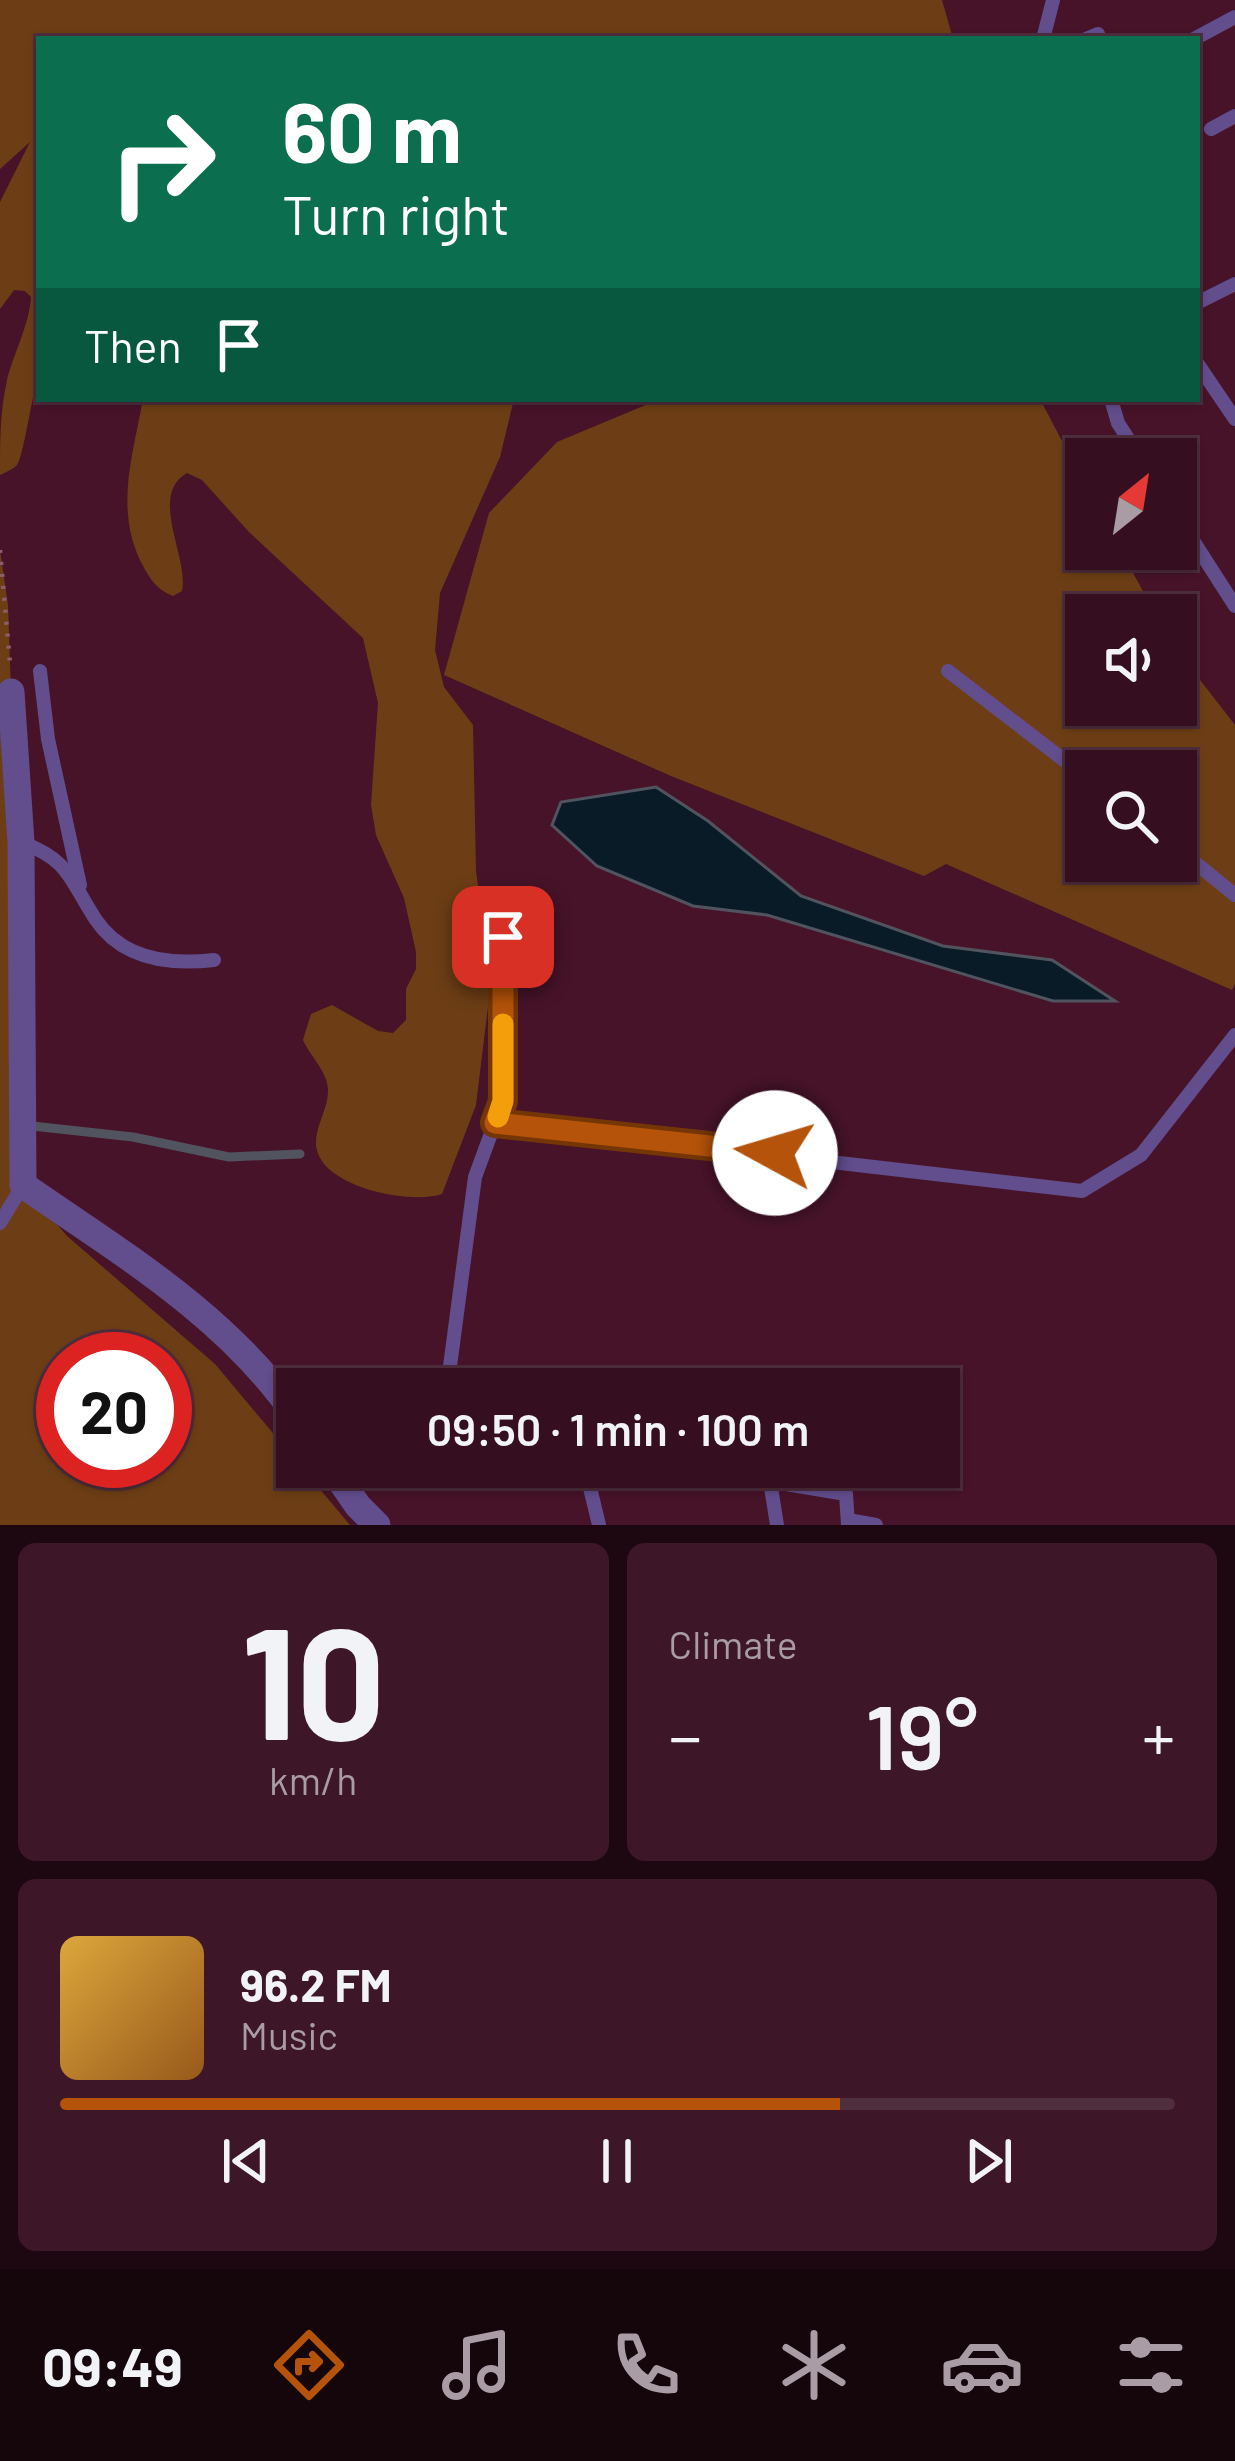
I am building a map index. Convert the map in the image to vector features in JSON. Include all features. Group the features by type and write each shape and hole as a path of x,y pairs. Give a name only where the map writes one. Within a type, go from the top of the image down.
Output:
{"street":[{"path":"11,692 20,842 22,1185 187,1298 276,1387"},
{"path":"346,1488 377,1525"}],"lane":[{"path":"1044,36 1053,0"},
{"path":"1200,36 1235,17"},
{"path":"1211,129 1235,116"},
{"path":"1200,302 1235,284"},
{"path":"1200,366 1235,419"},
{"path":"1112,402 1128,438"},
{"path":"1197,547 1235,606"},
{"path":"948,670 1065,761"},
{"path":"40,671 49,739 81,890"},
{"path":"20,842 52,854 81,890 98,923 130,949 172,964 214,960"},
{"path":"1197,864 1235,895"},
{"path":"450,1368 475,1178 503,1101 503,937"},
{"path":"495,1123 1082,1191 1141,1155 1235,1035"},
{"path":"0,1223 22,1185"},
{"path":"590,1488 599,1525"},
{"path":"771,1488 777,1525"},
{"path":"814,1488 846,1493 848,1522 876,1525"}],"path":[{"path":"0,550 8,605 11,692"}],"shaded area":[{"path":"0,0 942,0 952,36 36,36 36,386 19,460 0,475 5,392 31,297 14,290 0,309 0,202 30,142 0,169"},
{"path":"142,402 513,402 500,457 440,593 435,650 444,687 473,725 476,871 491,982 476,1105 442,1194 409,1197 348,1182 321,1159 316,1144 328,1089 303,1040 311,1014 332,1005 378,1031 393,1033 406,1020 406,989 416,969 404,898 376,835 371,805 378,703 363,638 249,532 202,480 187,473 176,483 170,511 182,591 173,596 163,591 142,564 134,544 127,503"},
{"path":"653,402 1042,402 1065,447 1065,570 1131,570 1145,594 1065,594 1065,726 1197,726 1197,676 1235,725 1235,984 1232,990 946,864 924,876 671,776 444,675 489,513 557,442"},
{"path":"0,550 8,605 23,1185 67,1236 178,1332 36,1332 36,1488 192,1488 192,1344 215,1364 276,1437 276,1488 319,1488 350,1525 0,1525"}],"water":[{"path":"656,787 708,821 801,896 943,946 1052,960 1115,1001 1053,1001 767,915 693,906 597,866 552,825 561,802"}],"waterway":[{"path":"32,1126 133,1137 229,1157 300,1154"}],"slow traffic":[{"path":"498,1117 503,1101 503,1024"}],"route":[{"path":"503,937 503,1101 495,1123 775,1153"}]}
